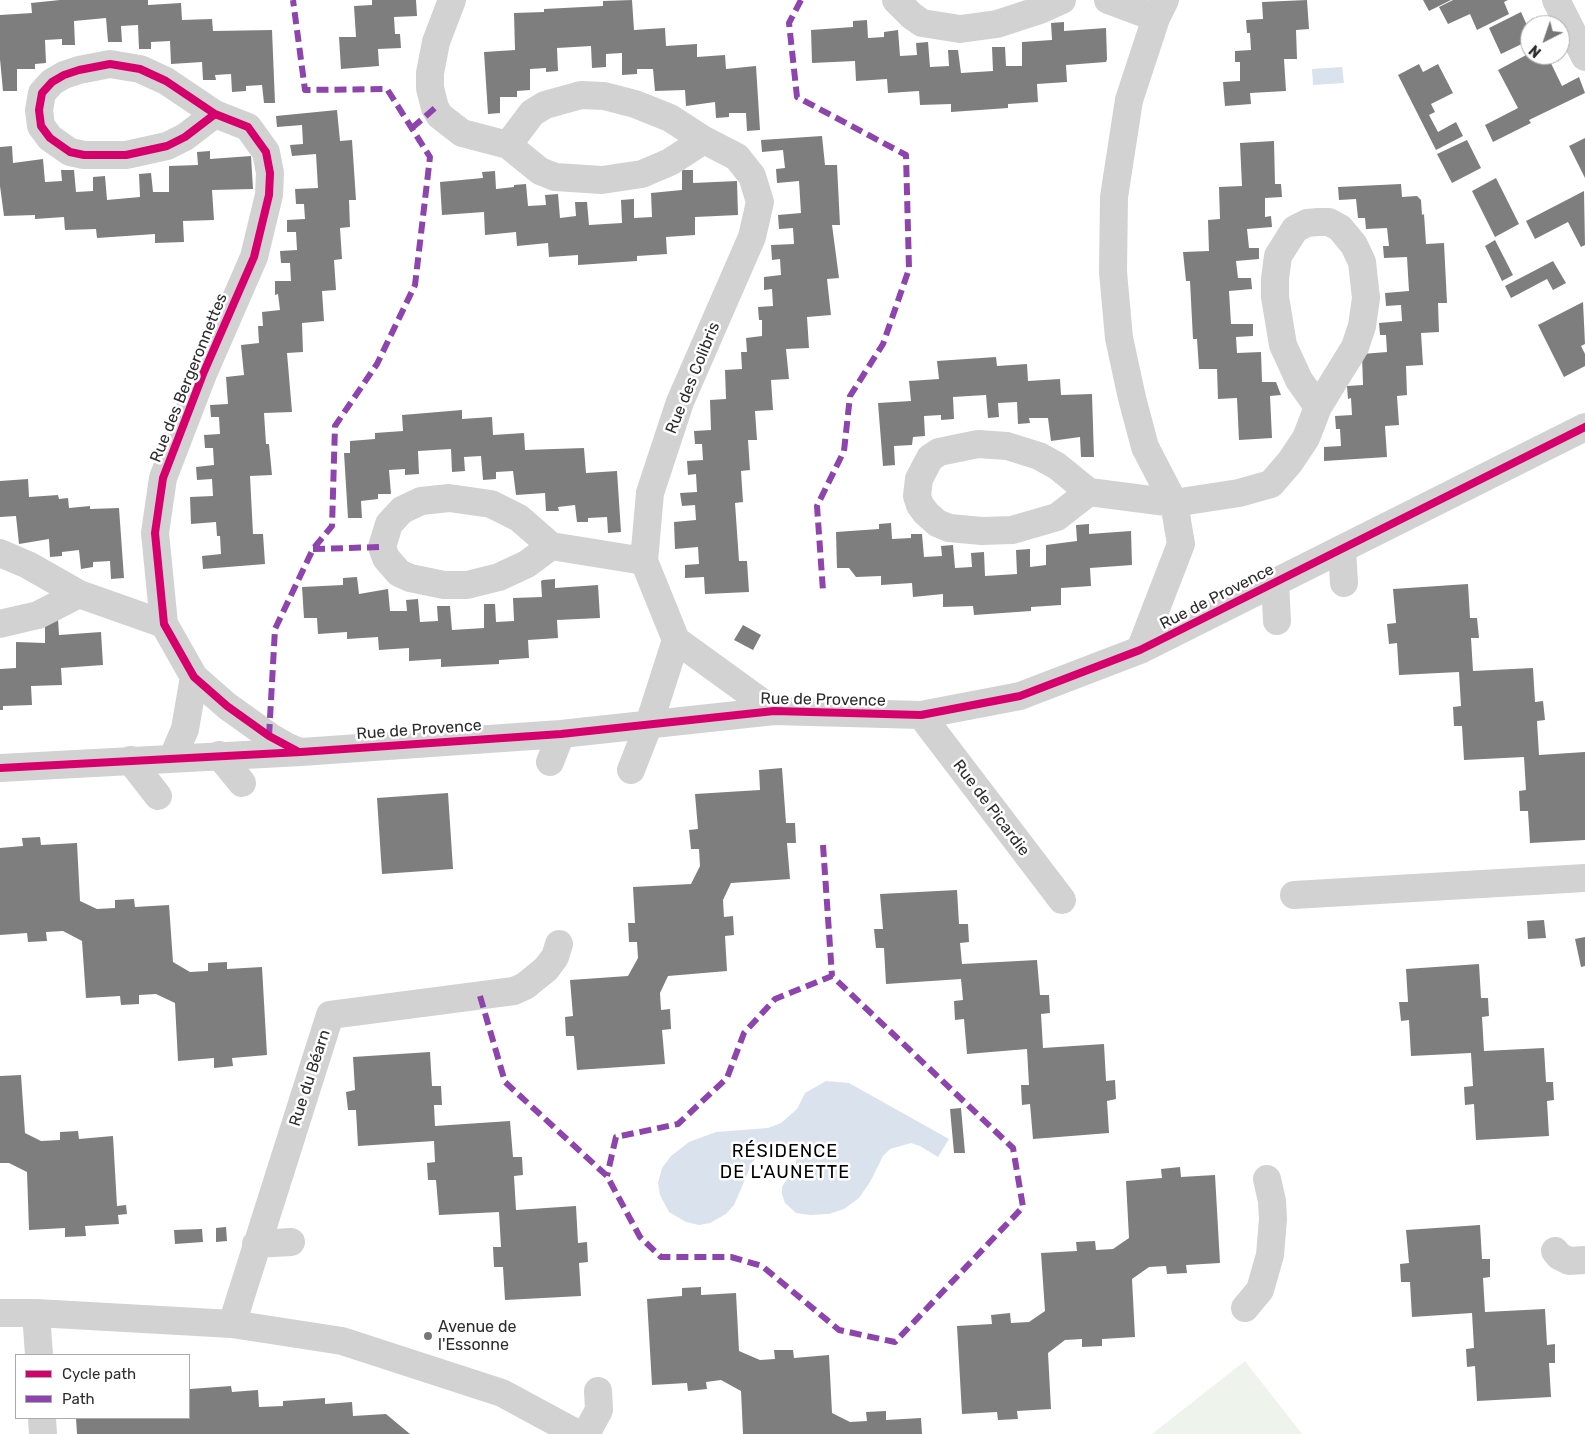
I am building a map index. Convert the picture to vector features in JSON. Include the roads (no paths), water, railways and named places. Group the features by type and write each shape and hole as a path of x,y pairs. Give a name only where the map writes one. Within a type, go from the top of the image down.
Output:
{"street":[{"path":"452,0 436,42 430,73 432,99 435,108 440,116 462,133 508,145 540,171 547,174 569,179 602,180 642,174 670,162 704,140"},
{"path":"896,0 922,23 960,29 997,24 1040,10 1062,0"},
{"path":"1108,0 1161,9 1129,100 1114,197 1113,272 1119,338 1145,448 1174,504 1181,544 1140,650"},
{"path":"1556,0 1585,57"},
{"name":"Rue des Bergeronnettes","path":"215,114 185,137 167,146 126,154 97,156 70,152 56,143 41,126 39,110 42,93 52,82 64,74 110,64 140,70 166,81 215,114 248,127 258,138 266,152 270,173 268,195 254,257 202,374 163,478 155,533 164,624 194,677 227,706 262,731 286,746 301,752"},
{"name":"Rue des Colibris","path":"508,145 532,113 559,100 581,96 604,96 653,110 670,118 704,140 737,157 752,176 760,202 752,237 680,402 650,493 644,561 676,640"},
{"path":"1089,492 1058,516 1012,530 982,531 949,528 937,523 926,514 917,496 919,479 930,458 944,450 978,444 1007,446 1039,456 1057,466 1089,492 1174,504 1239,493 1271,484 1290,462 1306,438 1318,408 1355,347 1362,326 1366,298 1362,262 1354,245 1340,228 1329,222 1307,223 1295,230 1278,256 1275,279 1277,317 1282,345 1299,380 1318,408"},
{"name":"Rue de Provence","path":"0,768 173,757 301,752 561,734 774,711 920,716 1020,696 1140,650 1342,549 1487,487 1550,456 1585,426"},
{"path":"551,546 527,564 499,577 467,585 432,584 404,576 392,567 382,547 389,524 402,510 415,503 449,498 491,504 519,518 551,546 644,561"},
{"path":"1342,549 1344,584"},
{"path":"0,553 28,565 79,594 164,624"},
{"path":"1275,583 1277,621"},
{"path":"0,624 38,615 79,594"},
{"path":"630,770 649,724 676,640 774,711"},
{"path":"173,757 185,729 194,677"},
{"name":"Rue de Picardie","path":"920,716 955,775 1002,839 1062,900"},
{"path":"550,762 561,734"},
{"path":"219,755 242,783"},
{"path":"130,760 158,796"},
{"path":"1294,895 1585,878"},
{"name":"Rue du Béarn","path":"232,1324 256,1244 258,1212 282,1181 276,1146 328,1011 514,991 525,986 546,968 554,957 559,944"},
{"path":"1244,1308 1260,1290 1270,1255 1272,1200 1267,1179"},
{"path":"256,1244 291,1242"},
{"path":"1555,1251 1558,1256 1569,1261 1585,1260"},
{"path":"0,1313 36,1313 232,1324 342,1341 502,1393 574,1433 599,1410 598,1391"},
{"path":"36,1313 39,1354"},
{"path":"42,1419 43,1434"}],"place":[{"name":"Avenue de l'Essonne","path":"428,1336"}],"district":[{"name":"RÉSIDENCE DE L'AUNETTE","path":"785,1162"}]}
